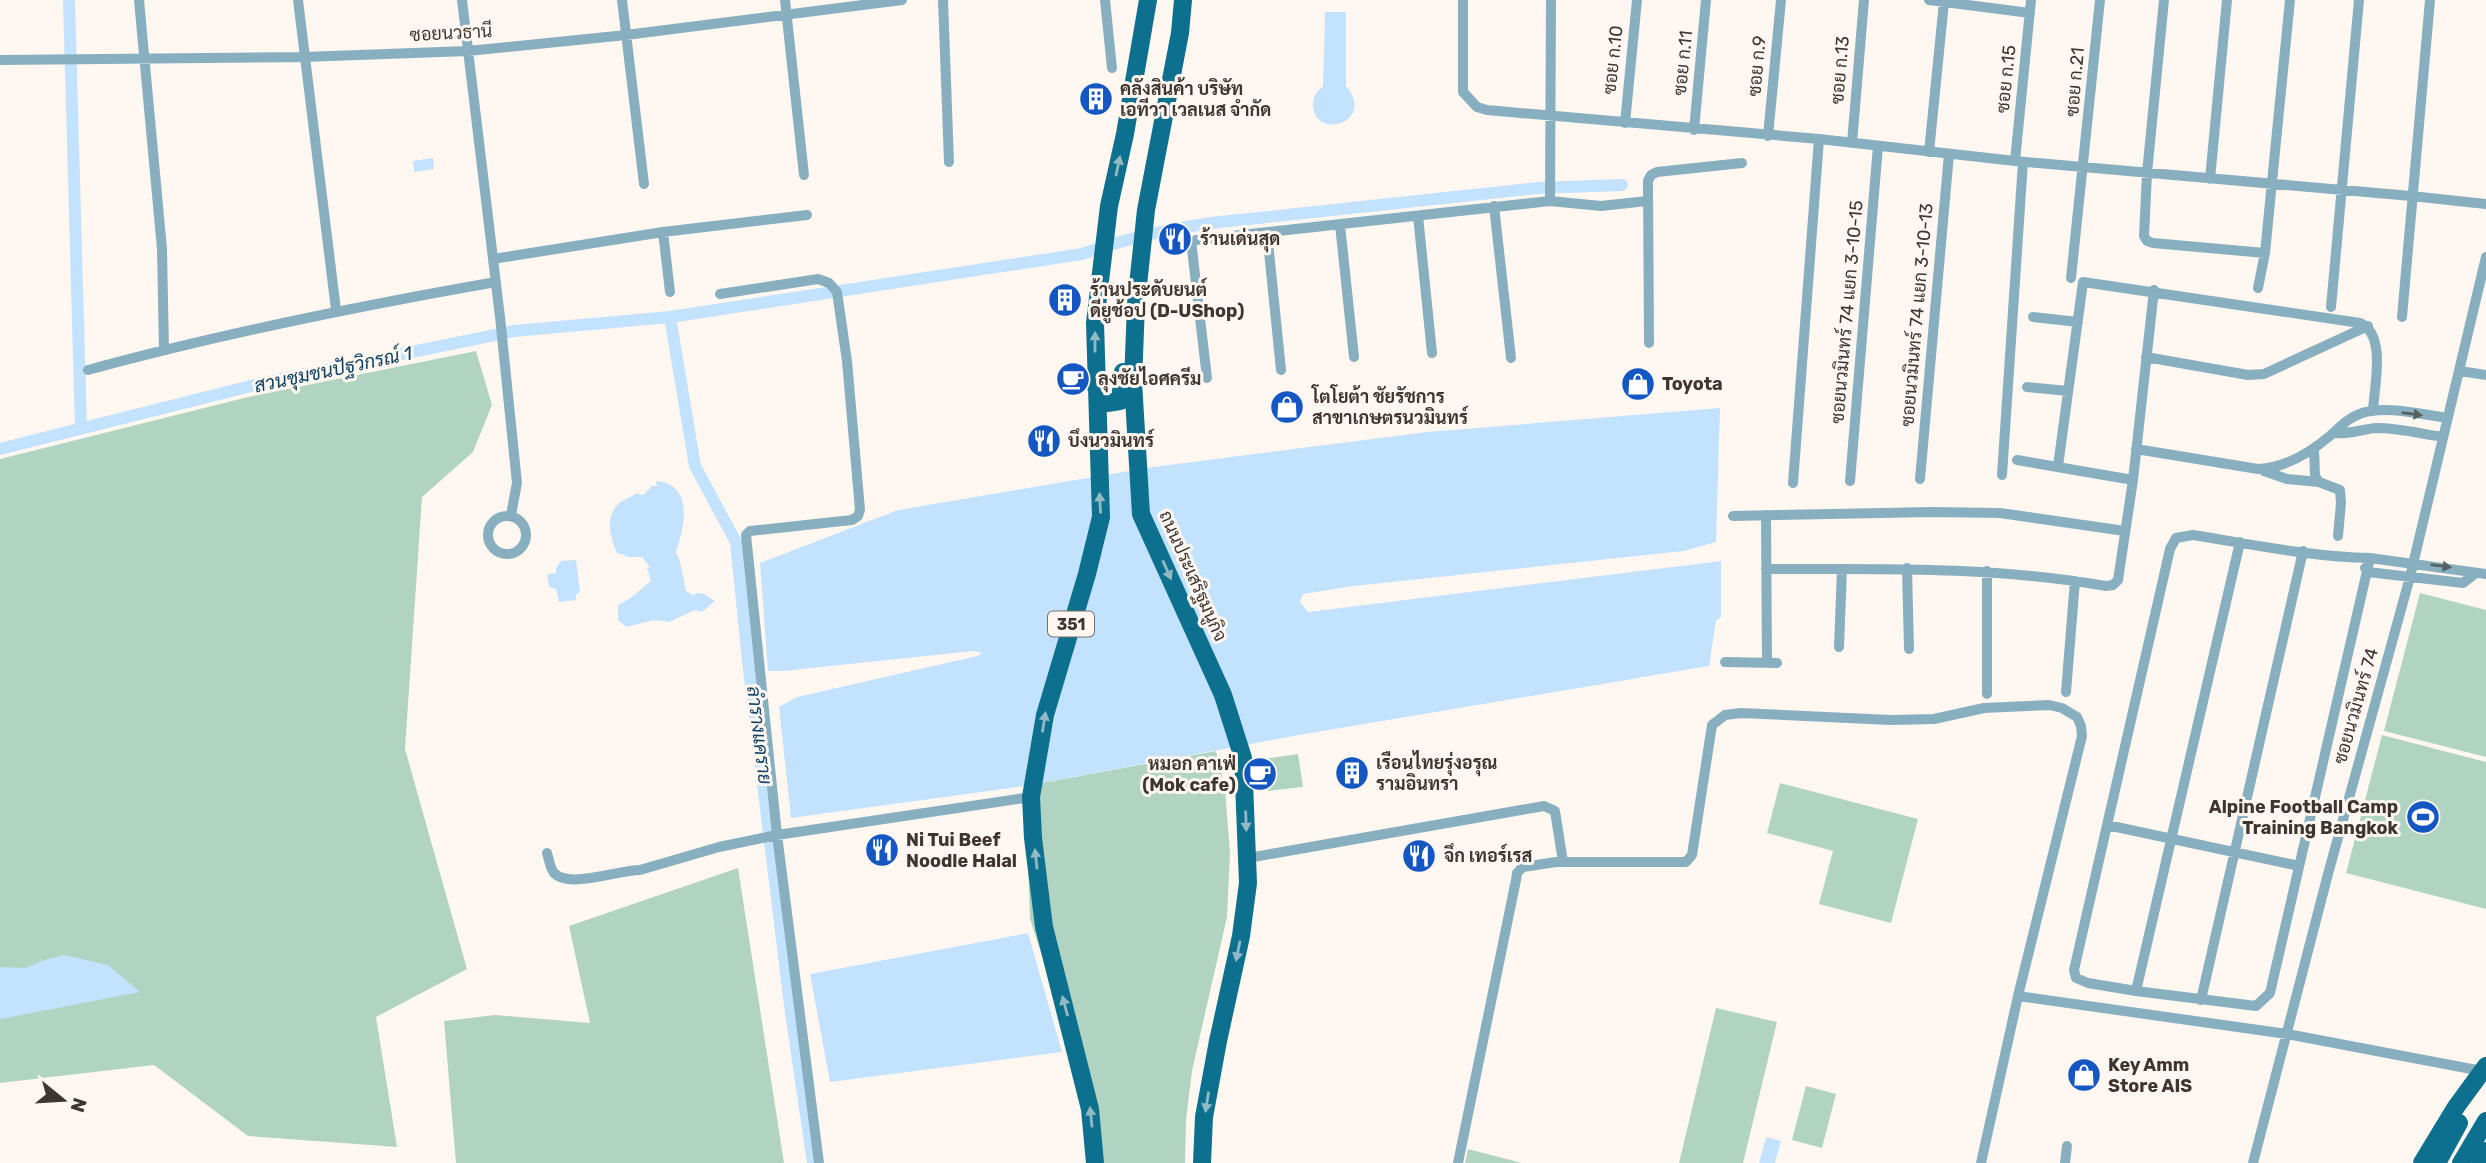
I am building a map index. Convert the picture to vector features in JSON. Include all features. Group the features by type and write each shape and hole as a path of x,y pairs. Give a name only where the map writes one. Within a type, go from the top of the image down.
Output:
{"main road":[{"name":"351","path":"1095,1163 1090,1109 1044,927 1033,838 1033,793 1045,715 1101,517 1095,323 1109,206 1125,134 1148,0"},
{"name":"ถนนประเสริฐมนูกิจ","path":"1184,0 1141,234 1133,383 1141,514 1223,695 1243,758 1248,883 1239,948 1217,1041 1204,1117 1202,1163"},
{"path":"1096,387 1101,398 1107,403 1120,401 1128,284 1141,234"},
{"path":"2421,1163 2485,1070"},
{"path":"2437,1163 2485,1070"},
{"path":"2461,1163 2486,1121"},
{"path":"2480,1163 2486,1151"}],"street":[{"path":"139,0 162,250 164,349"},
{"path":"298,0 336,310"},
{"path":"462,0 502,332 517,482 511,515"},
{"path":"622,0 644,184"},
{"path":"785,0 804,175"},
{"name":"ซอยนวธานี","path":"0,60 304,57 468,51 626,35 902,0"},
{"path":"943,0 948,162"},
{"path":"1105,0 1112,68"},
{"path":"1463,0 1463,92 1471,102 1487,110 1819,139 2019,161 2486,204"},
{"path":"1550,192 1551,0"},
{"name":"ซอย ก.10","path":"1625,123 1637,0"},
{"name":"ซอย ก.11","path":"1694,130 1706,0"},
{"name":"ซอย ก.9","path":"1768,136 1781,0"},
{"name":"ซอย ก.13","path":"1852,143 1864,0"},
{"path":"1929,0 2030,13"},
{"name":"ซอย ก.15","path":"2002,475 2019,161 2031,0"},
{"name":"ซอย ก.21","path":"2071,278 2100,0"},
{"path":"2164,0 2143,227 2147,241 2265,253"},
{"path":"2210,178 2227,0"},
{"path":"2258,288 2265,253 2290,0"},
{"path":"2331,307 2359,0"},
{"path":"2402,317 2430,0"},
{"path":"1929,152 1944,2"},
{"path":"1793,483 1819,139"},
{"name":"ซอยนวมินทร์ 74 แยก 3-10-15","path":"1850,481 1878,146"},
{"name":"ซอยนวมินทร์ 74 แยก 3-10-13","path":"1920,479 1949,154"},
{"path":"1649,343 1647,201 1651,174 1742,163"},
{"path":"1207,378 1192,243 1201,238 1340,225 1494,206 1550,192 1601,206 1647,201"},
{"path":"1494,206 1511,358"},
{"path":"493,258 663,232 807,215"},
{"path":"1418,216 1432,353"},
{"path":"1340,225 1354,357"},
{"path":"663,232 670,292"},
{"path":"1267,232 1281,370"},
{"name":"ซอยนวมินทร์ 74","path":"2253,1163 2328,874 2414,563 2486,257"},
{"path":"720,294 818,279 829,283 835,290 848,361 860,510 858,516 852,520 750,531 746,535 771,837 819,1163"},
{"path":"89,370 164,349 336,310 496,282"},
{"path":"2058,466 2083,282 2154,290 2368,326 2373,332 2377,352 2373,411"},
{"path":"1766,569 1987,570 2113,585 2118,580 2133,480 2154,290"},
{"path":"2033,317 2078,322"},
{"path":"2146,357 2248,375 2264,374 2368,326"},
{"path":"2460,371 2486,375"},
{"path":"2027,387 2068,391"},
{"path":"2259,470 2272,469 2314,449 2346,420 2373,411 2448,418"},
{"path":"2333,433 2347,435 2365,429 2382,428 2443,437"},
{"path":"2136,449 2259,470 2287,479 2319,482 2340,490 2342,503 2338,536"},
{"path":"2314,449 2315,476 2319,482"},
{"path":"2017,460 2133,480"},
{"path":"1733,516 2000,513 2125,531"},
{"path":"1725,662 1772,663 1766,569 1766,515"},
{"path":"2370,558 2270,993 2256,1006 2136,991 2088,983 2076,978 2074,970 2170,549 2176,538 2193,535 2356,558 2370,558 2466,569 2481,573"},
{"path":"2136,991 2240,542"},
{"path":"2201,1000 2303,551"},
{"path":"2356,558 2368,572 2463,583 2481,573"},
{"path":"1907,568 1909,649"},
{"path":"1839,647 1842,569"},
{"path":"1987,570 1987,694"},
{"path":"2066,692 2075,581"},
{"path":"1458,1163 1517,873 1523,867 1563,862 1682,863 1691,859 1712,725 1725,715 1741,713 1891,720 1934,719 1984,708 2049,705 2062,708 2077,718 2082,736 2018,996 1981,1163"},
{"path":"547,853 552,872 570,881 626,870 640,870 719,847 771,837 1033,793"},
{"path":"1248,858 1544,806 1556,811 1563,862"},
{"path":"2107,825 2299,866"},
{"path":"2018,996 2287,1034 2485,1070"},
{"path":"2065,1163 2067,1146"}],"green space":[{"path":"476,351 492,405 473,452 422,497 405,749 467,969 376,1017 397,1147 248,1136 154,1065 0,1083 0,459 248,397"},
{"path":"2420,593 2486,610 2486,757 2384,731"},
{"name":"Alpine Football Camp Training Bangkok","path":"2382,735 2486,762 2486,909 2346,873"},
{"path":"1216,751 1225,789 1230,853 1227,917 1192,1071 1186,1120 1185,1163 1098,1163 1096,1122 1030,919 1025,786"},
{"path":"1298,754 1303,787 1268,791 1264,759"},
{"path":"1780,783 1918,819 1891,923 1819,904 1833,851 1767,833"},
{"path":"738,868 784,1163 456,1163 444,1021 495,1015 590,1023 569,926"},
{"path":"1716,1008 1777,1022 1743,1163 1679,1163"},
{"path":"1806,1086 1836,1094 1822,1148 1792,1140"},
{"path":"1468,1149 1522,1163 1465,1163"}],"water":[{"path":"1325,12 1346,12 1346,86 1354,98 1354,109 1350,117 1332,124 1323,123 1316,116 1313,105 1316,94 1323,86"},
{"path":"433,158 434,169 414,172 413,161"},
{"path":"1720,408 1716,542 1684,551 1354,586 1303,594 1300,602 1308,612 1721,561 1721,617 1716,621 1709,666 1299,735 1025,786 791,818 779,707 797,697 982,653 974,651 768,671 760,563 898,510 1153,467 1427,432"},
{"path":"656,481 668,484 676,490 684,508 676,552 686,591 694,596 696,593 704,594 715,601 702,612 695,610 669,622 654,620 626,627 618,620 618,605 651,581 647,568 650,567 642,557 617,553 611,535 611,516 618,504 636,493 643,495 652,486 657,486"},
{"path":"576,560 580,591 576,600 559,602 556,589 549,587 547,574 556,573 561,561"},
{"path":"1028,933 1062,1052 830,1082 810,974"},
{"path":"64,955 108,965 140,992 0,1019 0,967 26,968"},
{"path":"1766,1137 1781,1141 1775,1163 1759,1163"}],"waterway":[{"path":"69,0 81,429"},
{"name":"สวนชุมชนปัฐวิกรณ์ 1","path":"0,449 271,381 514,331 670,317 1082,254 1146,235 1211,223 1538,188 1622,185"},
{"name":"ลำรางแคราย","path":"670,317 695,466 736,542 791,1013 813,1163"}],"place":[{"name":"คลังสินค้า บริษัท เอทีวา เวลเนส จำกัด","path":"1096,99"},
{"name":"ร้านเด่นสุด","path":"1175,239"},
{"name":"ร้านประดับยนต์ ดียูช้อป (D-UShop)","path":"1065,300"},
{"name":"ลุงชัยไอศครีม","path":"1073,379"},
{"name":"Toyota","path":"1638,384"},
{"name":"โตโยต้า ชัยรัชการ สาขาเกษตรนวมินทร์","path":"1287,407"},
{"name":"บึงนวมินทร์","path":"1044,441"},
{"name":"เรือนไทยรุ่งอรุณ รามอินทรา","path":"1352,773"},
{"name":"หมอก คาเฟ่ (Mok cafe)","path":"1260,774"},
{"name":"Alpine Football Camp Training Bangkok","path":"2423,817"},
{"name":"Ni Tui Beef Noodle Halal","path":"882,850"},
{"name":"จึก เทอร์เรส","path":"1419,856"},
{"name":"Key Amm Store AIS","path":"2084,1075"}]}
